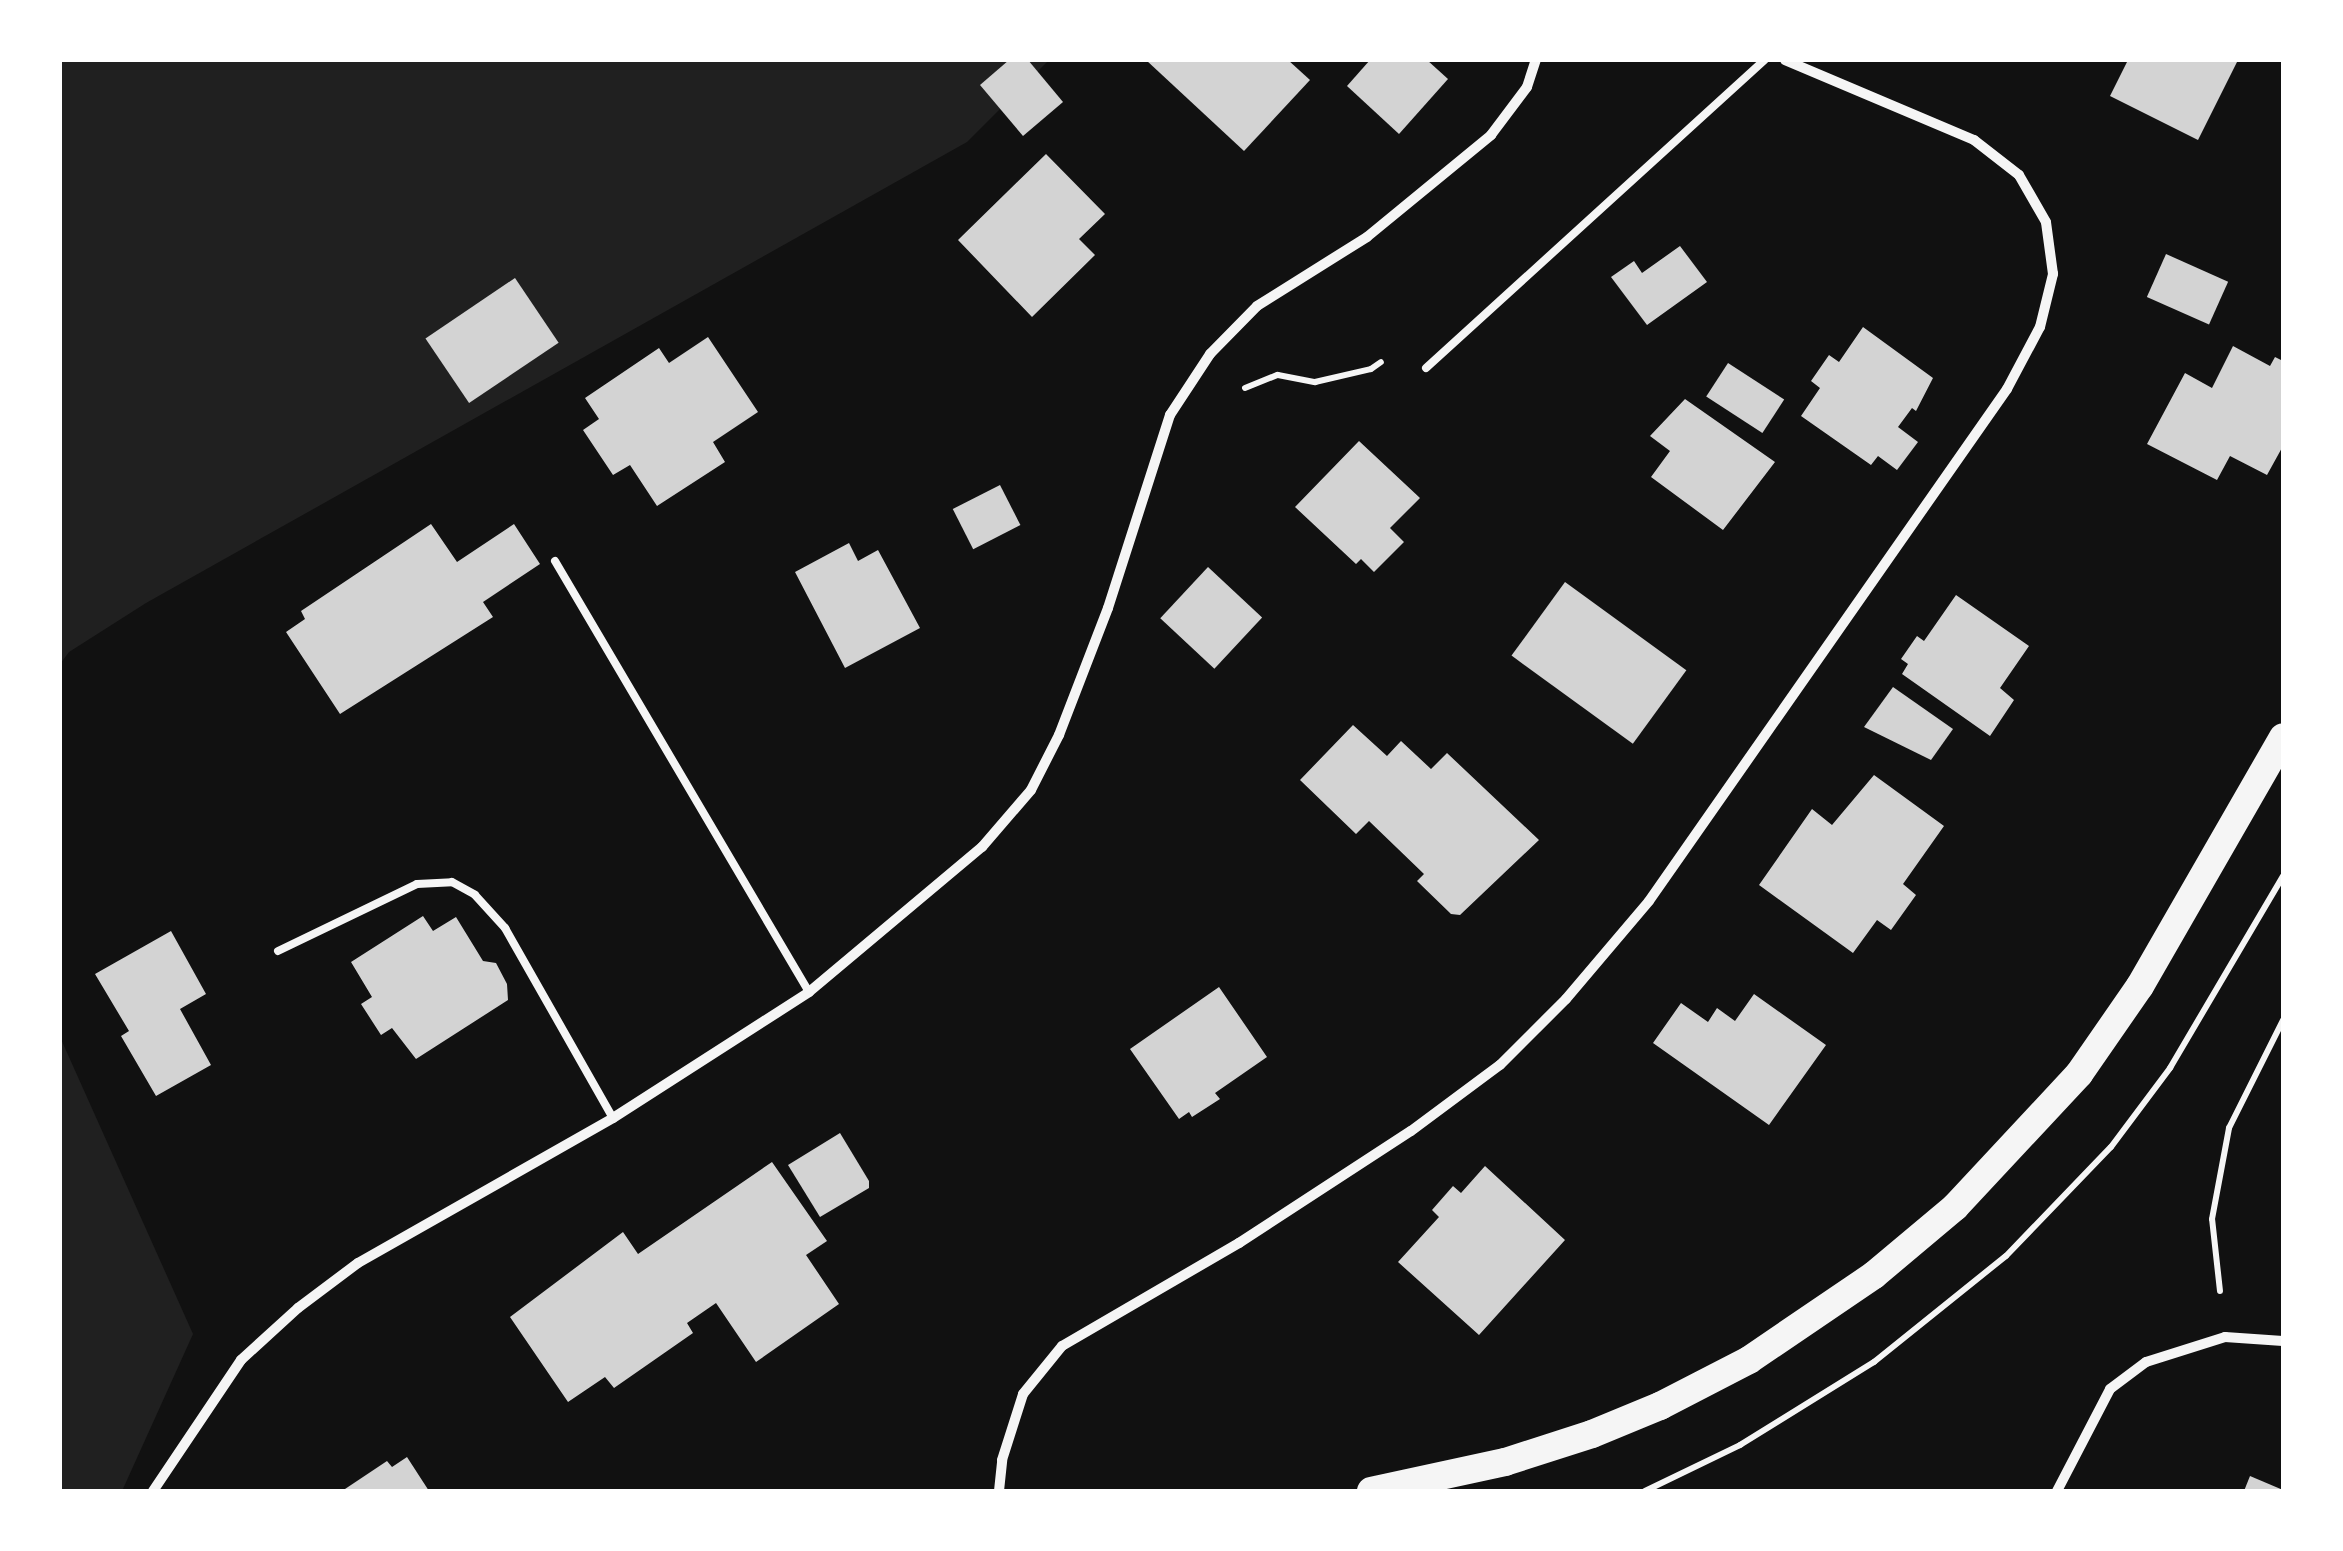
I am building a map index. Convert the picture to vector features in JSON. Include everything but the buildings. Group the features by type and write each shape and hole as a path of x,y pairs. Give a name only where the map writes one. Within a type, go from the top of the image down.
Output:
{"highway":[{"path":"1371,1491 1504,1462 1592,1434 1660,1406 1749,1360 1874,1275 1955,1208 2079,1074 2140,986 2283,737"}],"street":[{"path":"153,1491 242,1360 298,1308 358,1263 613,1118 810,992 946,881 1032,790 1108,608 1170,415 1210,354 1257,306 1366,238 1490,135 1527,86 1536,60"},
{"path":"999,1491 1002,1460 1024,1394 1062,1346 1239,1243 1411,1131 1500,1065 1566,999 1649,901 2007,389 2040,327 2053,274 2046,222 2019,176 1974,140 1785,60"},
{"path":"2057,1491 2110,1389 2146,1362 2225,1337 2283,1341"}],"lane":[{"path":"1426,368 1764,60"},
{"path":"554,561 810,992"},
{"path":"278,951 417,884 452,882 475,895 505,928 613,1118"}],"path":[{"path":"1190,384 1219,398 1278,376 1315,382 1371,368 1384,360"},
{"path":"2225,1337 2212,1218 2229,1128 2283,1020"}],"shaded area":[{"path":"60,60 1049,60 967,142 146,603 69,652 60,664"},
{"path":"60,1037 193,1334 122,1491 60,1491"}]}
